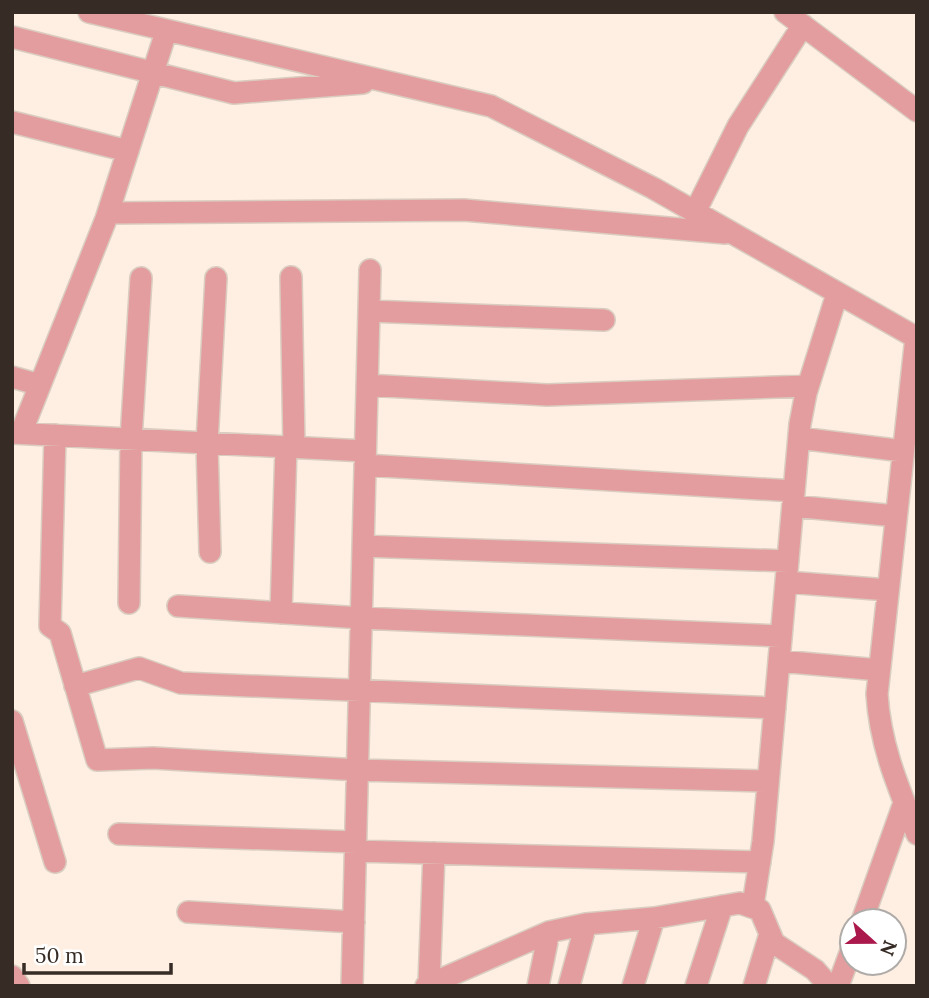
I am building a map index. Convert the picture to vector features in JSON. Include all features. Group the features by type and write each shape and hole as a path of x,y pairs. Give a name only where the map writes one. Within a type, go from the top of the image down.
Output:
{"street":[{"path":"89,12 491,106 695,212 916,337 877,694 879,728 887,761 917,834"},
{"path":"785,12 917,111"},
{"path":"695,212 738,126 803,25"},
{"path":"166,32 108,213 40,385 16,433 290,447 365,458 794,499 896,516"},
{"path":"12,37 153,75 234,93 382,81"},
{"path":"12,122 128,151"},
{"path":"108,213 464,210 734,234"},
{"path":"352,986 370,270"},
{"path":"281,613 290,447 291,277"},
{"path":"130,603 131,439 141,278"},
{"path":"210,552 207,443 216,278"},
{"path":"753,905 768,781 799,438 808,386 837,294"},
{"path":"369,311 604,320"},
{"path":"12,377 40,385"},
{"path":"367,385 547,395 808,386"},
{"path":"55,435 50,626 61,633 97,760 153,758 358,770 768,781"},
{"path":"799,438 903,451"},
{"path":"363,546 787,572 888,590"},
{"path":"178,606 361,618 781,636"},
{"path":"779,661 879,670"},
{"path":"75,686 139,668 181,683 775,708"},
{"path":"12,721 55,862"},
{"path":"867,907 904,803"},
{"path":"119,834 356,846 434,853 760,862"},
{"path":"434,853 427,985 549,932 586,924 654,918 722,906 753,905 760,909 774,943 815,970 829,986"},
{"path":"696,986 722,906"},
{"path":"188,912 354,922"},
{"path":"633,986 654,918"},
{"path":"569,986 586,924"},
{"path":"538,986 549,932"},
{"path":"754,986 770,934"},
{"path":"12,976 19,986"}]}
